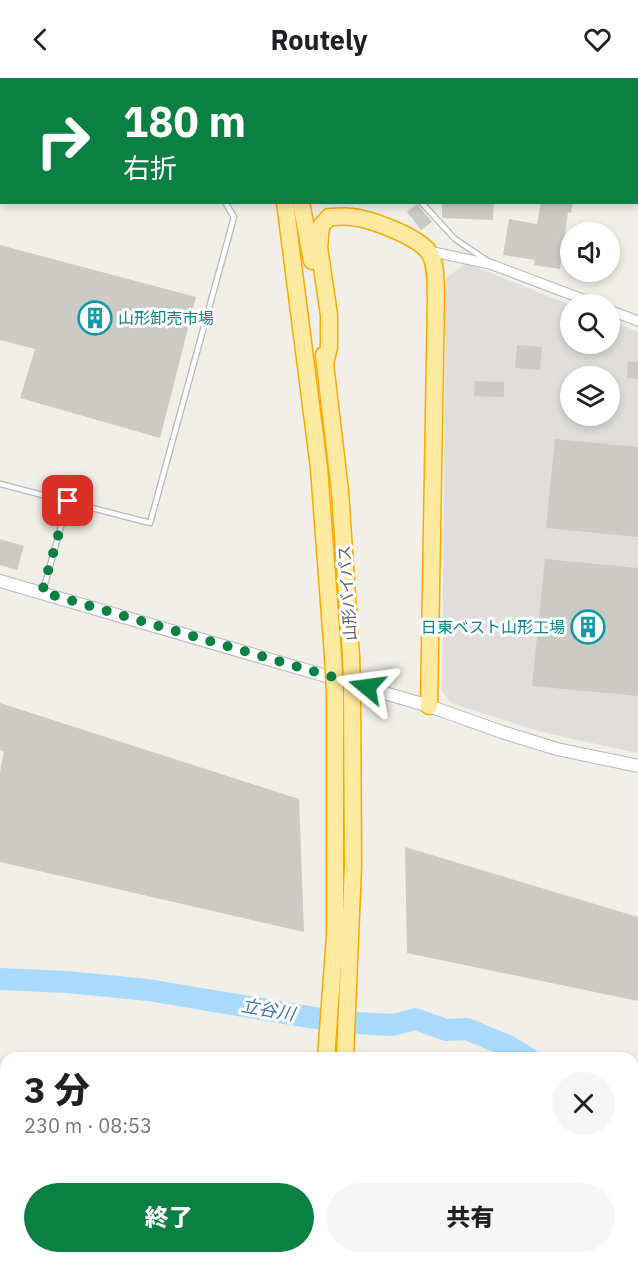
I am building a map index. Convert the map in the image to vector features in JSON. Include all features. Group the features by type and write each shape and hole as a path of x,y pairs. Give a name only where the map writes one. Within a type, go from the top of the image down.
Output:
{"highway":[{"name":"山形バイパス","path":"285,204 319,468 335,692 335,936 326,1052"},
{"name":"山形バイパス","path":"302,204 317,287 340,490 351,656 354,767 353,865 345,1052"},
{"path":"338,204 353,217"},
{"path":"325,363 329,346 329,315 319,247 321,226 329,217 353,217 384,226 414,240 429,252 434,268 435,296 429,705"}],"street":[{"path":"429,252 490,264 570,294"},
{"path":"620,314 638,321"},
{"path":"0,581 429,705 502,732 557,749 638,766"}],"lane":[{"path":"0,484 150,523 234,217 226,204"},
{"path":"423,204 455,239 490,264"},
{"path":"42,592 68,501"}],"shaded area":[{"path":"466,263 560,301 560,354 620,354 620,325 638,332 638,753 541,732 451,703 442,691 446,278"}],"building":[{"path":"417,204 432,222 421,230 407,212"},
{"path":"442,204 494,204 493,220 442,218"},
{"path":"541,204 573,204 571,213 568,212 567,222 560,222 560,269 534,265 535,260 503,255 509,219 537,224"},
{"name":"山形卸売市場","path":"0,245 196,297 160,438 20,398 35,349 0,340"},
{"path":"517,345 542,347 540,370 515,368"},
{"path":"628,361 638,362 638,379 627,378"},
{"path":"475,381 504,382 504,397 474,396"},
{"path":"555,439 638,447 638,537 546,528"},
{"path":"0,539 24,546 17,570 0,565"},
{"name":"日東ベスト山形工場","path":"545,559 638,568 638,696 532,686"},
{"path":"0,703 299,799 304,932 0,862 0,772 4,751 0,750"},
{"path":"405,847 638,917 638,1001 407,953"}],"waterway":[{"name":"立谷川","path":"0,979 67,982 148,990 339,1022 393,1025 415,1019 446,1030 467,1029 518,1052"}],"place":[{"name":"山形卸売市場","path":"95,318"},
{"name":"日東ベスト山形工場","path":"588,627"}],"route":[{"path":"68,501 42,592 367,687"}]}
